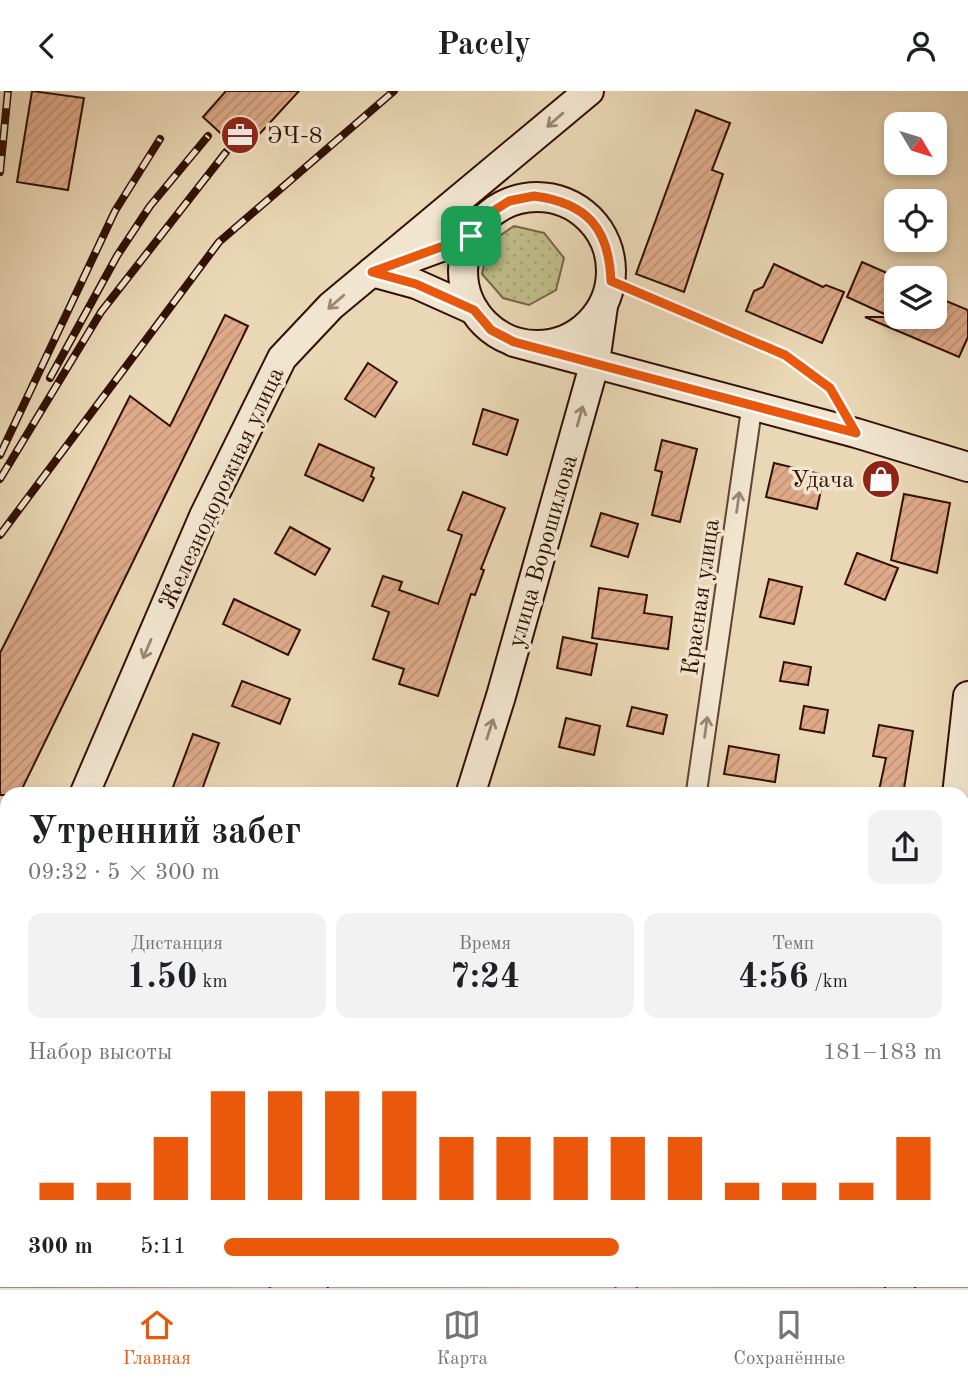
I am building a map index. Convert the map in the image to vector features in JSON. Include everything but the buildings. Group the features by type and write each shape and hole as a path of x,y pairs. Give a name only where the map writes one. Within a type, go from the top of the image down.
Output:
{"main road":[{"name":"Железнодорожная улица","path":"87,787 204,516 282,358 331,306 589,91"},
{"path":"521,149 463,260 464,286 474,310 491,330 514,342 856,433 968,467"},
{"path":"372,272 479,225 509,201 534,196 560,199 583,212 601,231 610,255 607,293 587,326 565,340 540,345 514,342"},
{"path":"372,272 416,284 474,310"},
{"name":"улица Ворошилова","path":"472,787 505,682 595,362 607,293"},
{"path":"958,787 968,696"}],"street":[{"name":"Красная улица","path":"697,787 752,406"}],"lane":[{"path":"607,293 785,355 830,388 856,433"}],"shaded area":[{"path":"514,226 544,233 564,258 556,290 529,305 503,298 482,274 489,243"}],"railway":[{"path":"0,172 8,91"},
{"path":"0,535 219,242 394,91"},
{"path":"50,378 117,256 150,206 208,136"},
{"path":"0,455 115,211 160,139"},
{"path":"0,479 101,312 226,152"}],"place":[{"name":"ЭЧ-8","path":"240,135"},
{"name":"Удача","path":"881,479"}],"route":[{"path":"534,196 560,199 583,212 601,231 610,255 611,281 785,355 830,388 856,433 514,342 491,330 474,310 416,284 372,272 471,236 487,215 509,201 534,196"}]}
